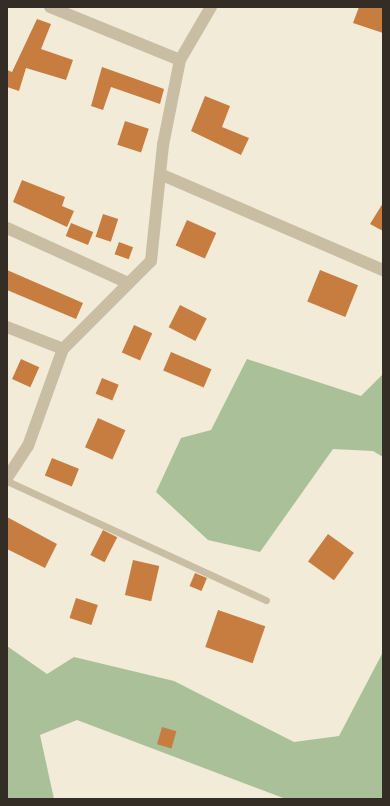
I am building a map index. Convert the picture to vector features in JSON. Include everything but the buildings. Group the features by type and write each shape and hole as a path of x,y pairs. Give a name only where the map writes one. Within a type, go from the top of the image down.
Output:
{"street":[{"path":"50,7 180,60"},
{"path":"7,478 28,446 63,349 128,282 151,261 160,174 180,60 211,7"},
{"path":"160,174 383,270"},
{"path":"7,228 128,282"},
{"path":"7,327 63,349"}],"lane":[{"path":"7,481 266,600"}],"green space":[{"path":"247,359 361,396 383,374 383,457 373,451 333,449 260,552 208,540 156,492 181,438 211,430"},
{"path":"7,646 47,674 74,657 174,681 294,742 339,736 383,652 383,799 286,799 77,720 40,735 54,799 7,799"}]}
